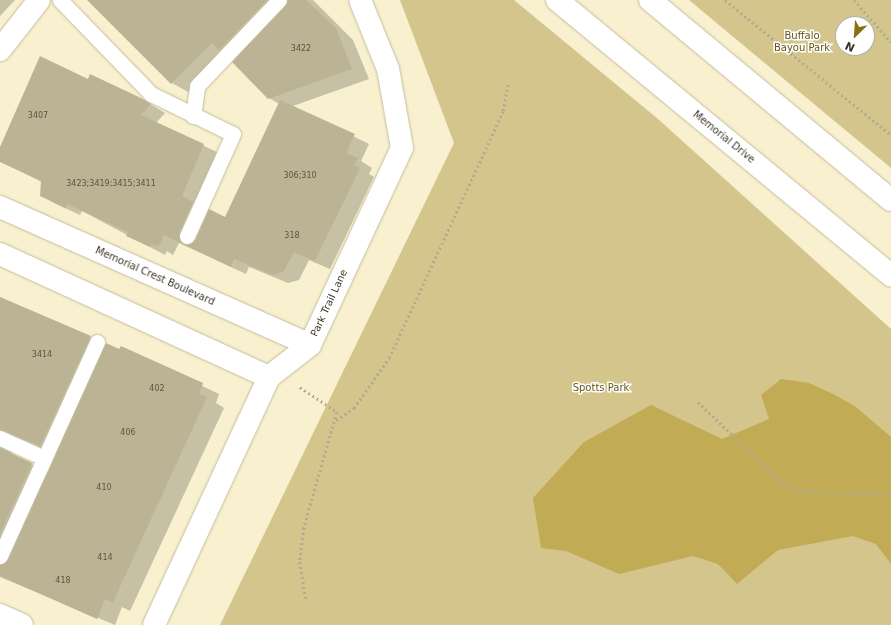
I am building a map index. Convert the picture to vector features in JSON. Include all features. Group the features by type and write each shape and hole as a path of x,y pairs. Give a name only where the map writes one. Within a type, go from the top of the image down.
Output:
{"street":[{"path":"0,50 39,0"},
{"name":"Park Trail Lane","path":"154,625 269,377 285,362 310,345 402,148 388,69 360,0"},
{"name":"Memorial Drive","path":"557,0 891,275"},
{"path":"650,0 891,200"},
{"name":"Memorial Crest Boulevard","path":"0,206 310,345"},
{"path":"0,254 269,377"},
{"path":"0,615 22,625"}],"lane":[{"path":"60,0 150,94 233,134 187,236"},
{"path":"193,116 197,86 279,0"},
{"path":"0,556 96,342"},
{"path":"0,438 44,458"}],"path":[{"path":"725,0 891,135"},
{"path":"854,0 891,42"},
{"path":"336,420 354,408 389,358 504,111 508,84"},
{"path":"285,362 301,388 337,412 336,420 304,528 300,562 306,601"},
{"path":"698,402 790,487 803,491 891,495"}],"green space":[{"name":"Spotts Park","path":"400,0 514,0 658,119 891,329 891,625 220,625 454,143"},
{"name":"Buffalo Bayou Park","path":"689,0 891,0 891,168"}],"shaded area":[{"path":"781,379 809,383 835,395 856,407 891,437 891,564 876,544 853,536 778,550 737,584 718,564 693,556 619,574 566,551 541,548 533,498 584,442 651,405 722,439 769,419 761,395"}],"building":[{"path":"87,0 267,0 219,50 212,43 171,84"},
{"path":"288,0 306,0 336,28 352,69 268,99 232,62"},
{"path":"40,56 88,79 90,74 143,99 151,104 141,115 204,144 182,196 193,202 179,233 184,244 195,240 209,209 225,217 280,100 355,134 346,153 358,158 354,165 360,168 315,261 294,252 284,271 273,275 234,259 231,267 164,235 158,247 152,244 150,247 126,236 128,232 67,204 65,208 40,196 41,181 0,162 0,147"},
{"path":"0,297 91,336 40,446 0,429"},
{"path":"106,343 119,349 121,346 203,383 199,394 207,397 113,602 105,599 97,619 0,576 0,565 8,560"},
{"path":"0,448 32,463 0,534"}]}
